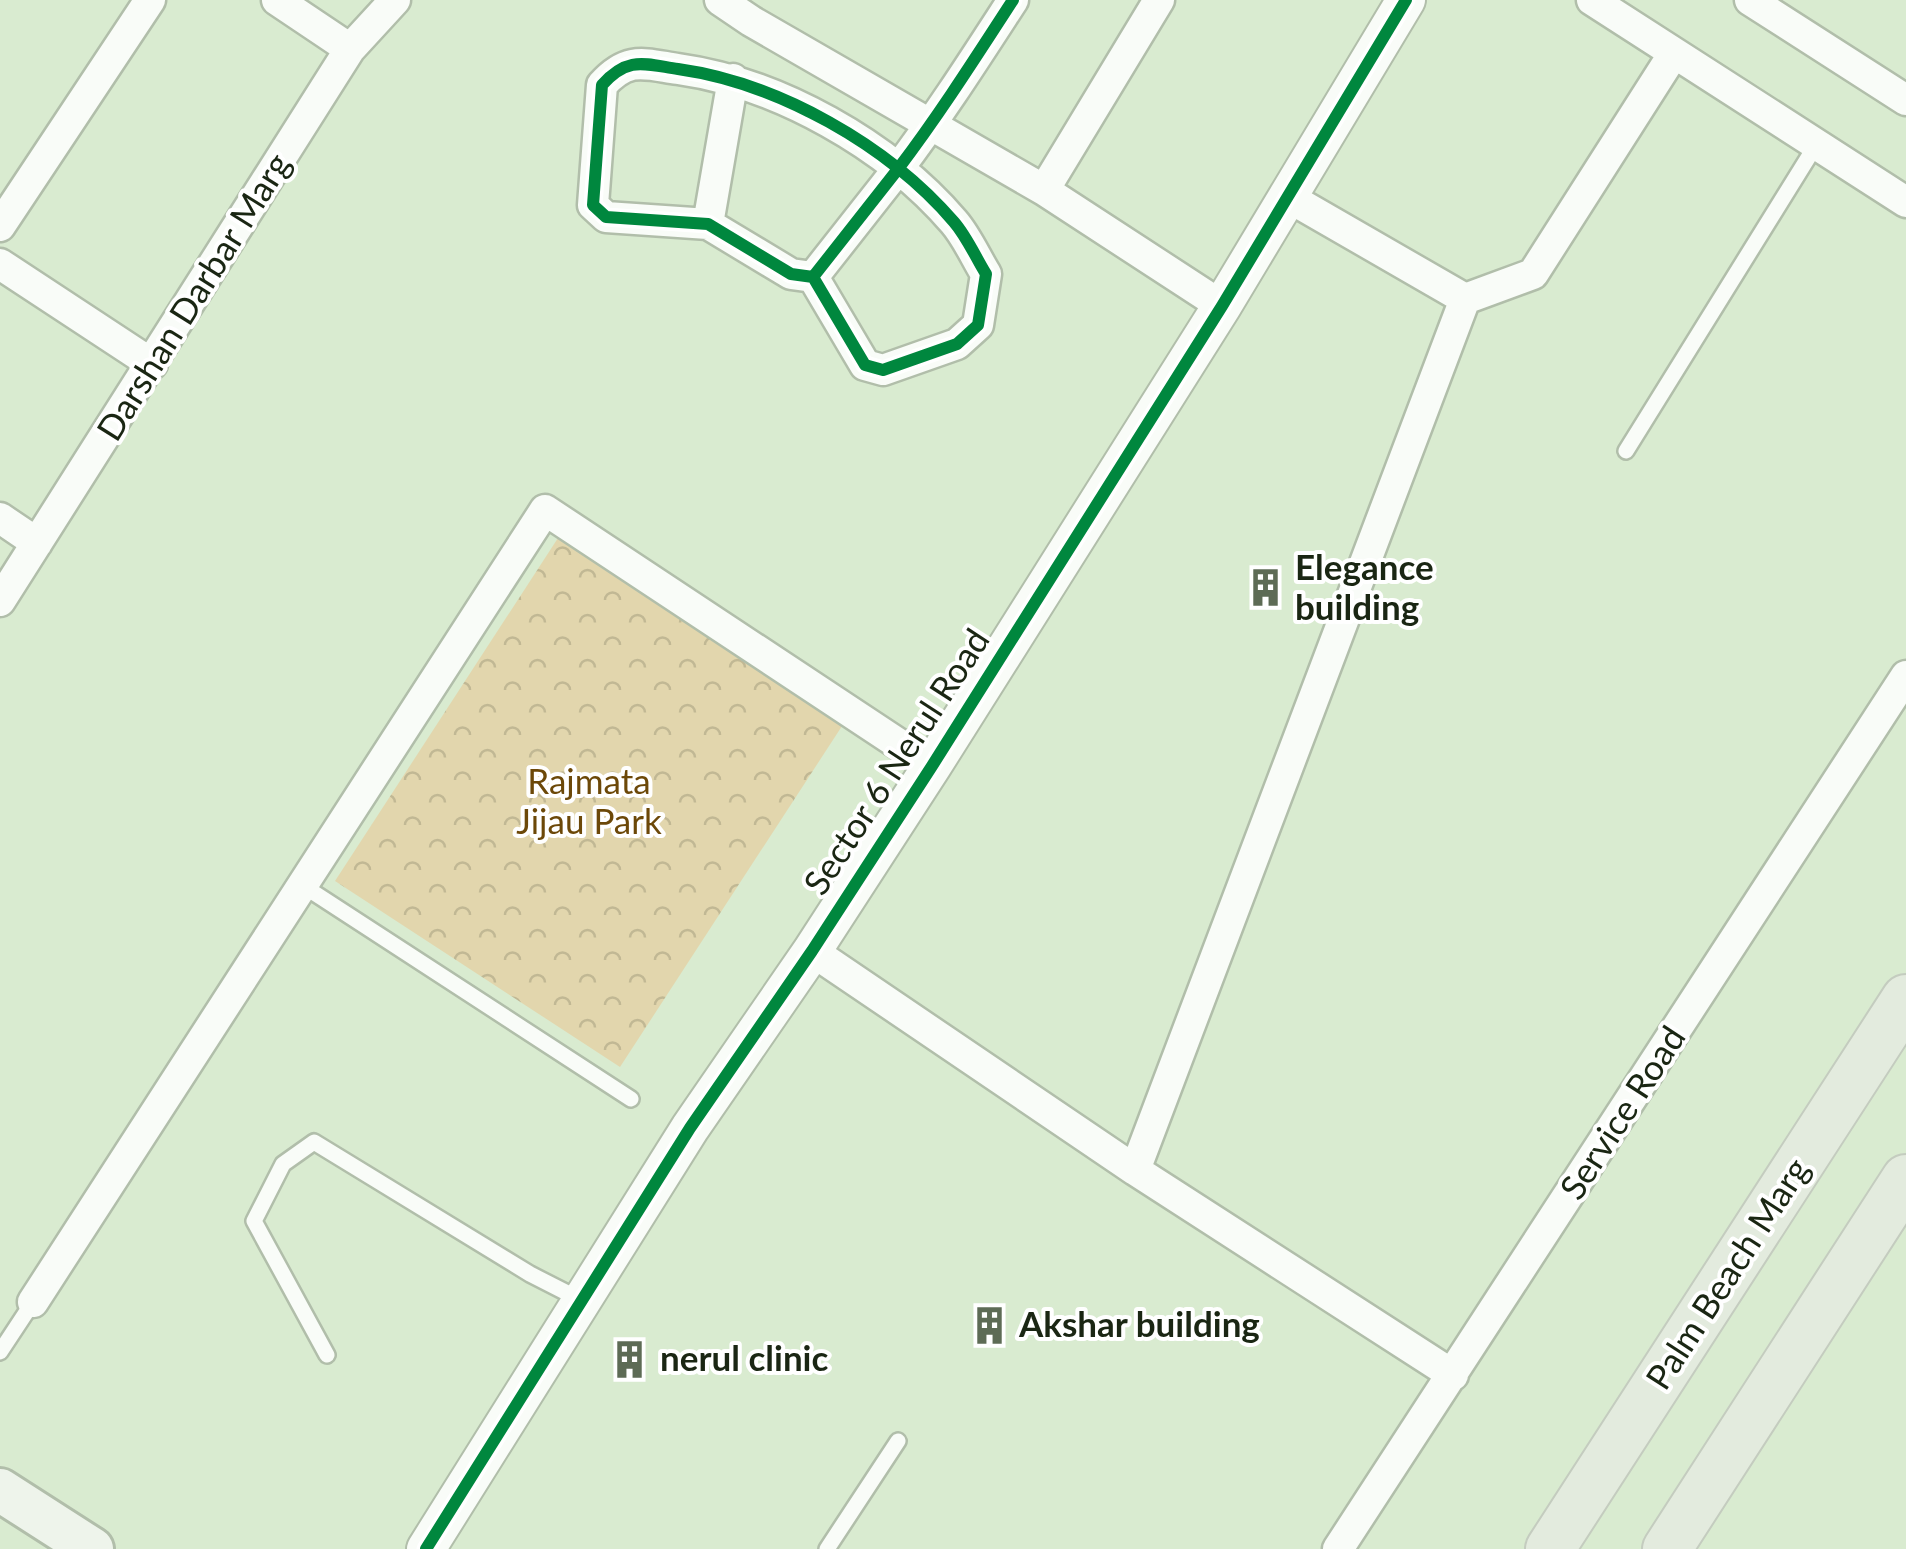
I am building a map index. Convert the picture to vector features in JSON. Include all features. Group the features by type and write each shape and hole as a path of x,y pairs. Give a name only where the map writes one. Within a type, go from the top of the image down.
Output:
{"main road":[{"name":"Palm Beach Marg","path":"1550,1549 1906,1000"},
{"path":"1667,1549 1906,1178"},
{"path":"0,1490 92,1549"}],"street":[{"path":"0,226 150,0"},
{"path":"277,0 350,49"},
{"name":"Darshan Darbar Marg","path":"0,601 350,49 395,0"},
{"path":"720,0 755,11 932,126 1044,190 1222,306"},
{"path":"813,277 932,126 1013,0"},
{"path":"1044,190 1158,0"},
{"name":"Sector 6 Nerul Road","path":"426,1549 690,1128 932,766 1222,306 1406,0"},
{"path":"1592,0 1906,202"},
{"path":"1750,0 1906,100"},
{"path":"1135,1170 1465,299 1533,274 1674,53"},
{"path":"632,62 733,79 791,102 898,169 955,223 986,274 978,324 956,344 882,370 865,366 813,277 791,274 708,224 606,217 592,204 602,84 632,62"},
{"path":"708,224 733,79"},
{"path":"1288,197 1465,299"},
{"path":"0,264 152,364"},
{"path":"32,1302 545,510 932,766"},
{"path":"0,518 37,543"},
{"name":"Service Road","path":"1338,1549 1906,676"},
{"path":"812,950 1135,1170 1453,1375"}],"lane":[{"path":"1626,451 1816,145"},
{"path":"302,885 632,1099"},
{"path":"327,1356 254,1221 284,1164 314,1142 530,1274 580,1300"},
{"path":"0,1352 32,1302"},
{"path":"827,1549 898,1441"}],"green space":[{"name":"Rajmata Jijau Park","path":"558,538 844,723 620,1067 335,881"}],"cycle path":[{"path":"813,277 865,365 883,370 957,344 978,325 986,274 959,228 927,194 897,168 864,143 792,103 716,76 646,64 620,70 602,85 593,205 606,217 708,224 791,274 813,277 898,169 913,149 1013,0"},
{"path":"426,1549 690,1128 812,951 932,766 1222,306 1406,0"}],"place":[{"name":"Elegance building","path":"1265,588"},
{"name":"Akshar building","path":"989,1325"},
{"name":"nerul clinic","path":"630,1359"}]}
